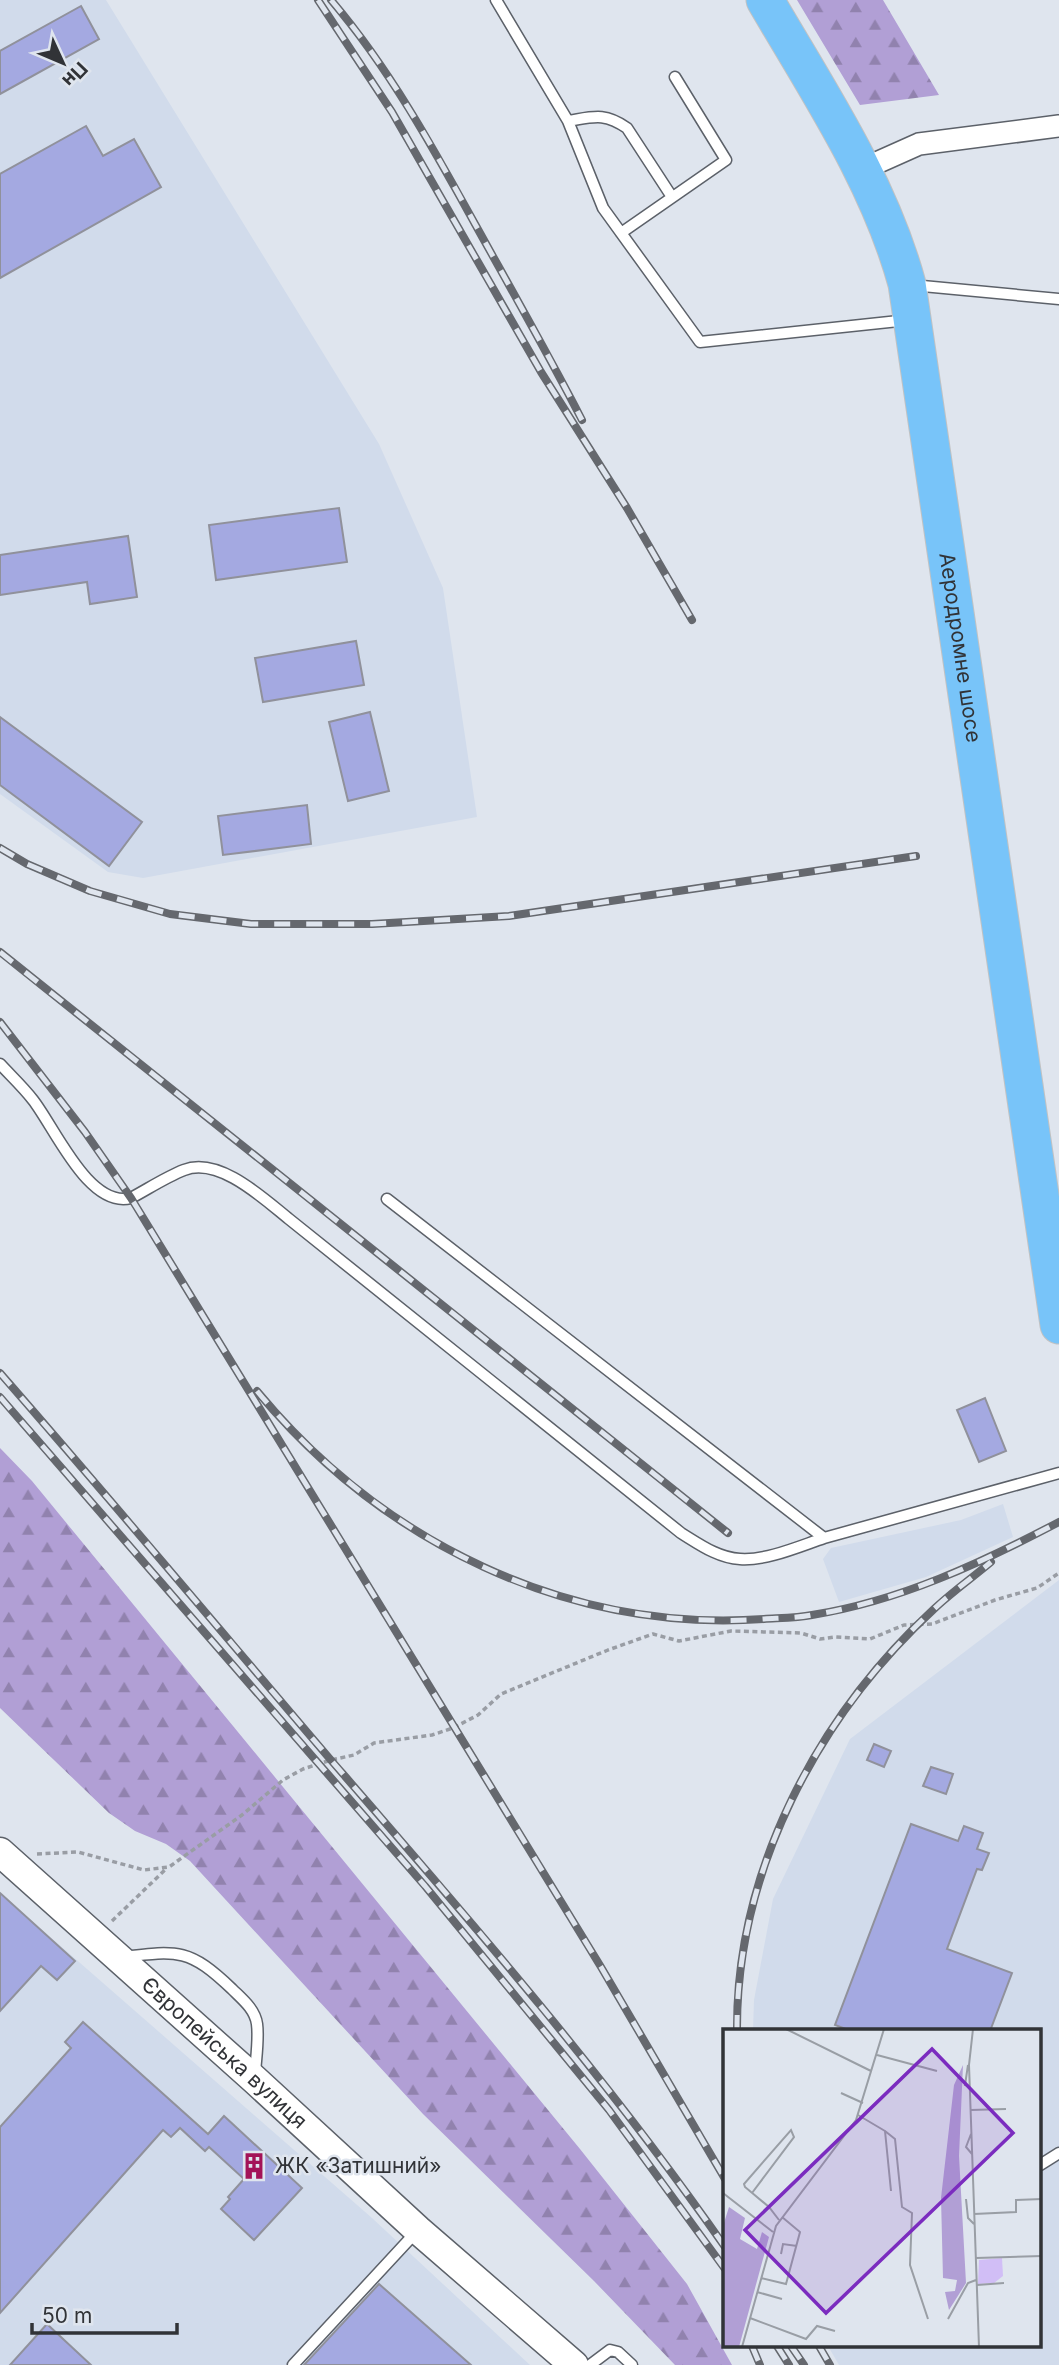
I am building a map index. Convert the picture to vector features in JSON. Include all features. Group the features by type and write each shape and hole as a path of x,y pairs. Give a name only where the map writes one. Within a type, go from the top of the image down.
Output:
{"highway":[{"name":"Аеродромне шосе","path":"765,0 863,169 888,226 911,302 1059,1325"}],"main road":[{"name":"Європейська вулиця","path":"2,1854 418,2230 574,2365"}],"street":[{"path":"863,169 919,144 1059,126"}],"lane":[{"path":"496,0 568,121 603,208 700,342 911,302 1059,299"},
{"path":"621,233 726,160 675,77"},
{"path":"568,121 602,116 616,120 627,128 672,197"},
{"path":"0,1064 34,1101 93,1187 108,1197 122,1200 186,1169 203,1167 216,1170 237,1181 289,1219 681,1533 708,1550 740,1559 778,1554 824,1538 1059,1473"},
{"path":"387,1199 824,1538"},
{"path":"119,1957 160,1952 189,1956 206,1964 249,2005 257,2022 255,2080"},
{"path":"1042,2164 1059,2153"},
{"path":"293,2365 418,2230"},
{"path":"590,2365 610,2350 618,2352 632,2365"}],"path":[{"path":"106,1926 169,1867 242,1815 283,1780 303,1769 354,1755 374,1743 432,1735 453,1728 478,1716 501,1694 608,1650 653,1634 679,1641 731,1631 801,1633 820,1639 870,1639 904,1625 932,1623 1037,1588 1059,1573"},
{"path":"2,1854 78,1852 144,1870 169,1867"}],"shaded area":[{"path":"0,0 106,0 379,444 443,588 477,817 143,878 108,872 0,794"},
{"path":"1003,1504 1013,1537 926,1577 839,1602 823,1559 831,1548 961,1520"},
{"path":"1059,1580 1059,2365 839,2365 829,2348 1042,2348 1042,2029 753,2029 754,2000 773,1899 850,1739"},
{"path":"0,1893 372,2218 530,2365 0,2365"}],"green space":[{"path":"797,0 883,0 939,95 860,105"},
{"path":"0,1448 32,1481 580,2149 687,2284 732,2365 675,2365 594,2281 423,2114 190,1861 166,1844 135,1831 109,1813 0,1708"}],"building":[{"path":"81,6 99,39 0,94 0,51"},
{"path":"86,126 103,156 134,139 161,187 0,278 0,174"},
{"path":"339,508 347,562 216,580 209,525"},
{"path":"128,536 137,597 90,604 87,582 0,595 0,555"},
{"path":"356,641 364,685 263,702 255,658"},
{"path":"370,712 389,791 348,801 329,722"},
{"path":"0,717 142,822 109,866 0,785"},
{"path":"307,805 311,844 223,855 218,816"},
{"path":"985,1398 1006,1451 979,1462 957,1410"},
{"path":"874,1744 891,1751 884,1767 867,1760"},
{"path":"931,1767 953,1774 946,1794 923,1786"},
{"path":"911,1824 958,1841 964,1826 983,1833 977,1849 989,1853 982,1870 977,1869 947,1949 1012,1973 991,2029 846,2029 835,2025"},
{"path":"0,1893 75,1961 57,1980 41,1966 0,2011"},
{"path":"83,2022 208,2134 224,2116 302,2188 254,2240 221,2209 244,2179 209,2147 205,2151 180,2128 171,2137 163,2130 0,2313 0,2127 71,2048 65,2042"},
{"path":"379,2284 471,2365 304,2365"},
{"path":"47,2324 91,2365 10,2365"}],"railway":[{"path":"318,0 392,112 541,372 627,508 692,620"},
{"path":"331,0 391,80 426,137 582,420"},
{"path":"0,848 27,864 90,891 170,914 251,924 372,924 509,916 916,856"},
{"path":"0,952 728,1533"},
{"path":"0,1022 85,1132 131,1198 601,1967 723,2176"},
{"path":"0,1373 534,1998 632,2120 723,2244"},
{"path":"257,1391 307,1445 361,1492 420,1533 484,1567 550,1593 619,1611 691,1619 764,1619 800,1617 845,1609 939,1579 1059,1522"},
{"path":"0,1397 425,1886 609,2110 723,2266"},
{"path":"737,2029 740,1971 751,1912 768,1855 792,1800 820,1747 854,1697 892,1651 941,1603 991,1562"},
{"path":"753,2348 760,2365"},
{"path":"778,2348 789,2365"},
{"path":"792,2348 804,2365"},
{"path":"820,2348 830,2365"}],"place":[{"name":"ЖК «Затишний»","path":"254,2166"}]}
